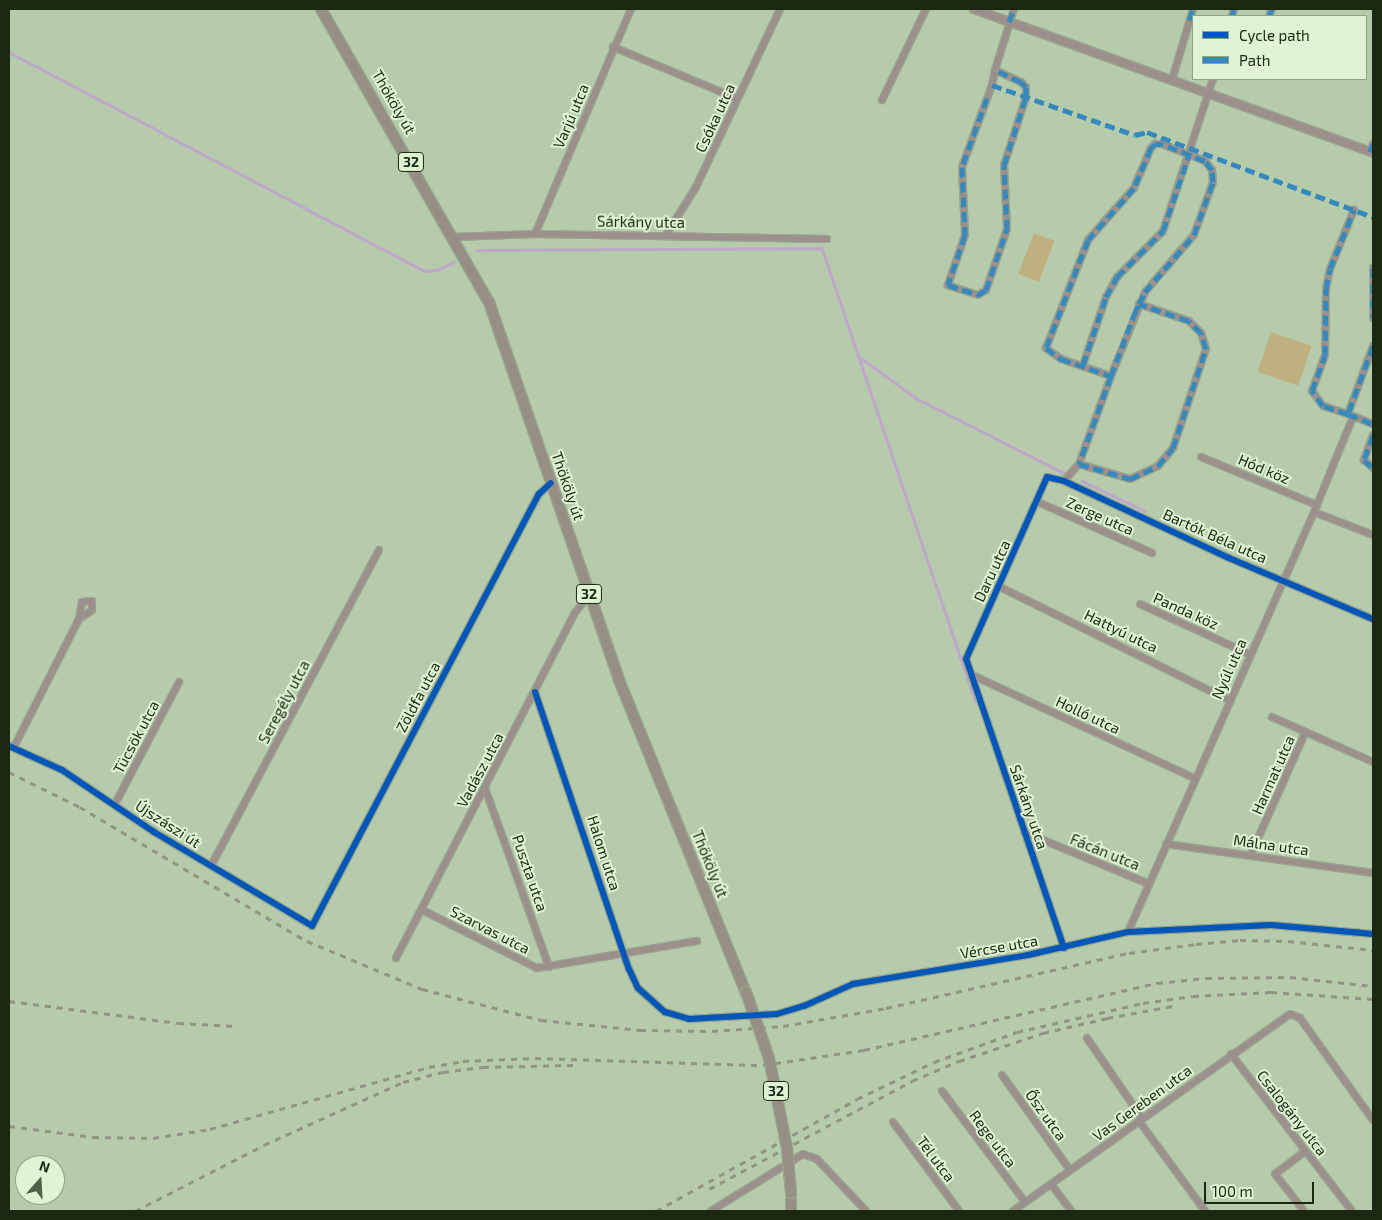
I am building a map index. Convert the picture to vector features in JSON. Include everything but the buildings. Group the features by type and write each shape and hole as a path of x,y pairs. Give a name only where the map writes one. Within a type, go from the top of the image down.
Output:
{"main road":[{"name":"Thököly út","path":"321,9 454,237 489,302 589,595 658,776 746,992 768,1058 786,1148 792,1211"}],"street":[{"name":"Varjú utca","path":"535,234 613,47 631,9"},
{"name":"Csóka utca","path":"666,235 696,188 780,9"},
{"path":"882,100 926,9"},
{"path":"974,9 1372,153 1373,144"},
{"path":"995,70 1026,87 1026,97 1004,165 1007,230 986,290 978,295 948,285 965,235 962,167 987,98 995,70 1009,22 1014,9"},
{"path":"1172,80 1193,9"},
{"path":"613,47 738,99"},
{"path":"1083,365 1106,297 1117,277 1163,231 1213,80"},
{"path":"1064,481 1079,464 1139,304 1145,292 1194,235 1213,182 1212,170 1205,161 1155,144 1134,188 1088,240 1046,348 1061,358 1111,376"},
{"path":"1354,210 1330,269 1326,289 1325,354 1312,391 1323,406 1373,424"},
{"name":"Sárkány utca","path":"454,237 535,234 827,239"},
{"path":"1373,268 1373,318"},
{"path":"1079,464 1130,479 1158,466 1173,448 1206,349 1201,333 1189,321 1139,304"},
{"name":"Nyúl utca","path":"1128,932 1194,778 1315,509 1351,415 1373,346"},
{"path":"1373,435 1364,460 1373,468"},
{"name":"Hód köz","path":"1201,457 1373,535"},
{"name":"Bartók Béla utca","path":"1047,477 1064,481 1373,619"},
{"name":"Daru utca","path":"972,675 966,659 968,650 1000,586 1038,502 1047,477"},
{"name":"Zöldfa utca","path":"312,926 539,494 552,483"},
{"name":"Zerge utca","path":"1038,502 1152,553"},
{"name":"Seregély utca","path":"211,866 379,550"},
{"name":"Hattyú utca","path":"1000,586 1229,700"},
{"name":"Vadász utca","path":"396,958 574,614 589,595"},
{"name":"Panda köz","path":"1140,604 1249,654"},
{"path":"11,746 79,619"},
{"name":"Sárkány utca","path":"972,675 1064,948"},
{"name":"Holló utca","path":"972,675 1194,778"},
{"name":"Tücsök utca","path":"115,804 179,682"},
{"name":"Halom utca","path":"535,692 624,953 638,988 665,1012"},
{"path":"1272,717 1373,762"},
{"name":"Harmat utca","path":"1251,854 1305,733"},
{"name":"Újszászi út","path":"11,746 62,770 211,866 312,926"},
{"name":"Puszta utca","path":"485,788 490,794 549,967"},
{"name":"Fácán utca","path":"1024,832 1148,884"},
{"name":"Málna utca","path":"1166,844 1251,854 1373,873"},
{"name":"Szarvas utca","path":"422,910 537,968 697,941"},
{"name":"Vércse utca","path":"665,1012 689,1019 778,1014 804,1006 853,984 1064,948 1128,932 1271,924 1373,934"},
{"name":"Vas Gereben utca","path":"1013,1211 1286,1015 1300,1018 1373,1120"},
{"path":"1088,1038 1140,1120 1205,1211"},
{"name":"Csalogány utca","path":"1231,1054 1352,1211"},
{"name":"Ősz utca","path":"1002,1076 1070,1170"},
{"name":"Rege utca","path":"942,1091 1025,1202"},
{"name":"Tél utca","path":"893,1122 959,1211"},
{"path":"1304,1211 1275,1174 1305,1151"},
{"path":"710,1211 803,1154 817,1159 866,1211"},
{"path":"1052,1184 1072,1211"}],"shaded area":[{"path":"1034,233 1055,241 1039,282 1018,274"},
{"path":"1271,332 1312,346 1298,386 1257,372"}],"waterway":[{"path":"9,52 424,271 437,270 454,262"},
{"path":"477,250 822,248 976,702"},
{"path":"861,358 916,398 1068,475"},
{"path":"1082,481 1145,511"}],"railway":[{"path":"9,772 80,807 307,941 422,989 541,1020 640,1030 712,1031 783,1026 886,1008 1129,953 1196,944 1240,940 1288,941 1373,950"},
{"path":"9,1126 93,1137 153,1138 210,1129 429,1067 463,1061 535,1058 763,1065 864,1050 1157,983 1206,978 1290,977 1373,986"},
{"path":"656,1211 857,1099 934,1062 1017,1032 1143,1003 1193,996 1271,992 1373,999"},
{"path":"9,1001 178,1023 235,1026"},
{"path":"709,1189 912,1081 959,1061 1043,1033 1107,1018 1178,1005"},
{"path":"135,1211 264,1145 403,1082 443,1072 483,1067 573,1065"}],"marked path":[{"path":"1009,22 1014,9"},
{"path":"1189,20 1193,9"},
{"path":"1232,15 1234,9"},
{"path":"1269,15 1272,9"},
{"path":"987,98 962,167 965,235 948,285 978,295 986,290 1007,229 1004,165 1026,97 1026,87 1021,82 995,70"},
{"path":"992,85 1135,135 1147,132 1373,217"},
{"path":"1111,376 1134,315 1139,304 1145,292 1194,235 1213,182 1212,170 1205,161 1162,144 1155,144 1151,148 1134,188 1088,240 1046,348 1061,359 1111,376 1079,464 1130,479 1158,466 1173,448 1206,349 1201,333 1189,321 1139,304"},
{"path":"1370,152 1373,144"},
{"path":"1083,365 1106,297 1117,277 1163,231 1189,155"},
{"path":"1348,414 1323,406 1312,391 1325,355 1326,289 1330,269 1354,210"},
{"path":"1373,268 1373,318"},
{"path":"1373,346 1348,414 1373,424"},
{"path":"1373,435 1364,460 1373,468"}],"cycle path":[{"path":"1064,948 966,659 1047,477 1064,481 1229,558 1373,619"},
{"path":"9,746 62,770 154,832 312,926 539,494 551,483"},
{"path":"535,692 629,969 638,988 665,1012 689,1019 777,1014 804,1006 853,984 1028,955 1128,932 1271,925 1373,934"}]}
